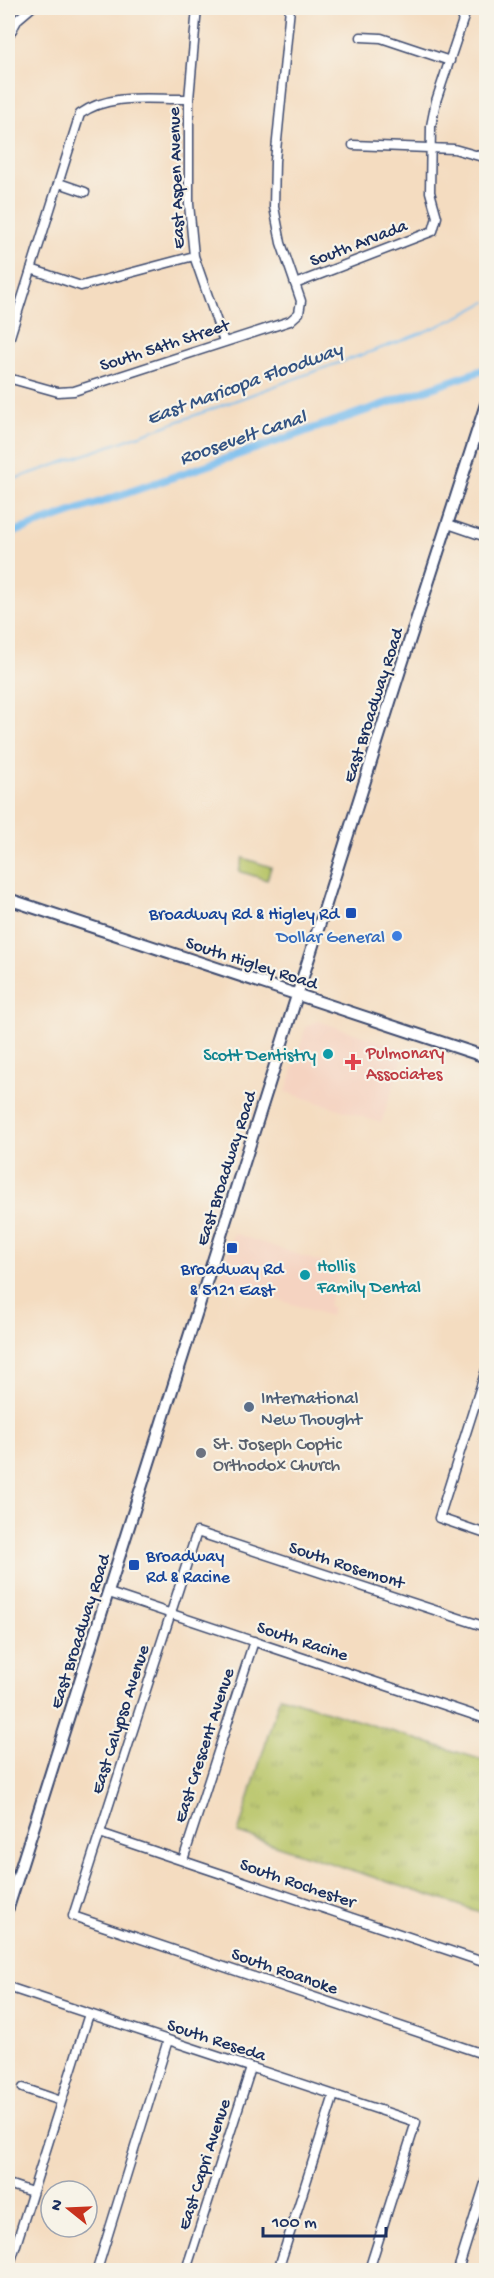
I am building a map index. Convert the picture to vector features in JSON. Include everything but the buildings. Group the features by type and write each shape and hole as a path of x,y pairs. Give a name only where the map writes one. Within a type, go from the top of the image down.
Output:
{"main road":[{"name":"East Broadway Road","path":"8,1908 486,404"},
{"name":"South Higley Road","path":"8,899 486,1057"}],"street":[{"path":"8,37 18,19 31,8"},
{"name":"East Aspen Avenue","path":"197,8 189,99 189,193 194,256 224,342"},
{"path":"290,8 274,207 281,243 296,284"},
{"path":"430,148 436,101 467,8"},
{"path":"361,37 381,38 450,61"},
{"path":"8,343 80,114 93,105 109,100 189,99"},
{"path":"353,146 454,149 486,158"},
{"name":"South Arvada","path":"296,284 433,231 437,217 430,192 430,148"},
{"path":"58,183 85,192"},
{"path":"31,269 81,286 194,256"},
{"name":"South 54th Street","path":"8,378 58,392 74,391 290,321 300,313 301,301 296,284"},
{"path":"448,524 486,537"},
{"path":"486,1370 439,1518 486,1534"},
{"name":"East Calypso Avenue","path":"73,1916 197,1532"},
{"name":"South Rosemont","path":"197,1532 486,1628"},
{"name":"South Racine","path":"109,1593 486,1719"},
{"name":"East Crescent Avenue","path":"183,1860 254,1641"},
{"name":"South Rochester","path":"100,1833 486,1963"},
{"name":"South Roanoke","path":"73,1916 486,2055"},
{"name":"South Reseda","path":"8,1987 416,2122 369,2271"},
{"path":"8,2270 89,2014"},
{"path":"96,2271 168,2040"},
{"name":"East Capri Avenue","path":"186,2271 251,2067"},
{"path":"22,2088 61,2101"},
{"path":"278,2271 334,2095"},
{"path":"458,2271 486,2180"},
{"path":"8,2184 32,2192"}],"shaded area":[{"path":"318,1021 406,1050 381,1123 286,1092 306,1026"},
{"path":"233,1233 341,1269 328,1305 333,1308 330,1316 220,1281"}],"green space":[{"path":"243,858 271,867 267,880 239,871"},
{"path":"280,1696 486,1761 486,1914 238,1833"}],"waterway":[{"name":"East Maricopa Floodway","path":"8,481 401,341 445,323 486,302"},
{"name":"Roosevelt Canal","path":"8,534 486,369"}],"place":[{"name":"Broadway Rd & Higley Rd","path":"351,913"},
{"name":"Dollar General","path":"397,936"},
{"name":"Scott Dentistry","path":"328,1054"},
{"name":"Pulmonary Associates","path":"353,1062"},
{"name":"Broadway Rd & 5121 East","path":"232,1248"},
{"name":"Hollis Family Dental","path":"305,1275"},
{"name":"International New Thought","path":"249,1407"},
{"name":"St. Joseph Coptic Orthodox Church","path":"201,1453"},
{"name":"Broadway Rd & Racine","path":"134,1565"}]}
